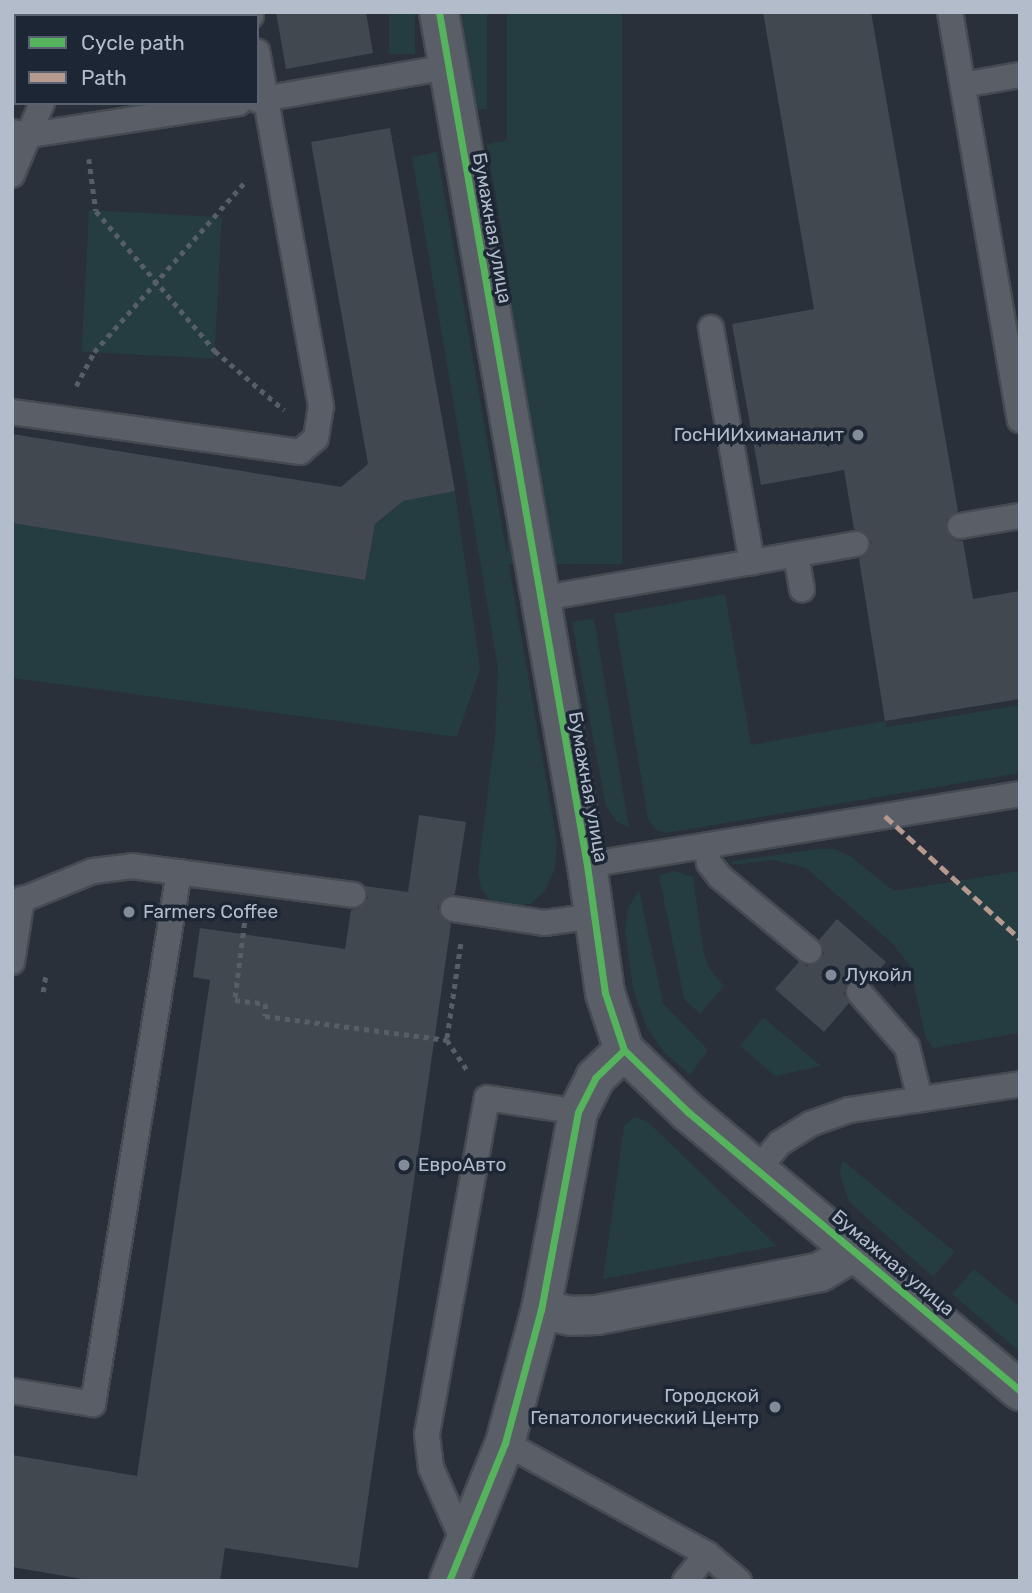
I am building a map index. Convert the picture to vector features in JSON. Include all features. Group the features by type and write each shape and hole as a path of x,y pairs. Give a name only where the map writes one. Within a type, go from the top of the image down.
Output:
{"street":[{"name":"Бумажная улица","path":"439,12 538,599 587,865 605,993 624,1050 688,1112 1020,1391"},
{"path":"449,1581 505,1443 541,1310 578,1112 595,1079 624,1050"},
{"path":"541,1310 572,1316 597,1315 820,1272 855,1251"}],"lane":[{"path":"950,12 1020,420"},
{"path":"262,100 449,67"},
{"path":"12,412 300,452 316,438 321,406 262,100 259,71"},
{"path":"963,85 1020,75"},
{"path":"12,175 21,134 41,105"},
{"path":"21,134 226,105"},
{"path":"711,328 752,562"},
{"path":"960,526 1020,516"},
{"path":"538,599 856,544"},
{"path":"796,555 802,589"},
{"path":"587,865 1020,794"},
{"path":"706,846 709,863 720,877 809,951"},
{"path":"12,962 17,902 93,871 131,866 354,895"},
{"path":"12,1391 93,1404 179,872"},
{"path":"459,910 544,923 594,916"},
{"path":"859,992 907,1047 920,1099"},
{"path":"758,1169 780,1143 810,1124 849,1110 1020,1084"},
{"path":"464,1542 431,1468 427,1434 487,1098 578,1112"},
{"path":"505,1443 707,1554 739,1581"},
{"path":"685,1581 707,1554"}],"path":[{"path":"85,127 96,211 215,351 316,438"},
{"path":"94,352 214,218"},
{"path":"459,910 447,1040 487,1098"},
{"path":"244,934 235,1000 266,1004 265,1016 447,1040"}],"green space":[{"path":"389,12 415,12 415,54 389,54"},
{"path":"462,12 487,12 487,109 462,109"},
{"path":"507,12 622,12 622,564 507,564"},
{"path":"509,140 583,559 560,563 486,144"},
{"path":"437,152 557,842 555,869 544,892 530,904 508,907 491,902 481,889 478,871 495,735 498,668 412,157"},
{"path":"89,210 222,217 214,359 82,352"},
{"path":"455,491 480,669 457,737 12,678 12,523 365,580 375,524 403,501"},
{"path":"725,594 751,745 885,721 887,727 1020,705 1020,773 666,833 655,829 648,819 614,614"},
{"path":"594,618 629,828 615,820 605,803 572,622"},
{"path":"835,849 851,857 894,891 1020,871 1020,1033 933,1048 925,1036 910,966 894,945 806,868 773,860 731,865 733,861"},
{"path":"674,871 693,877 704,953 708,967 724,986 700,1014 684,999 659,876"},
{"path":"639,890 663,1003 708,1050 690,1075 664,1052 647,1028 633,989 625,929 628,908"},
{"path":"763,1017 821,1066 775,1076 740,1046"},
{"path":"634,1117 647,1121 777,1246 603,1279 624,1126"},
{"path":"842,1160 955,1252 933,1277 849,1202 840,1175"},
{"path":"974,1269 1020,1307 1020,1352 952,1294"}],"building":[{"path":"276,12 366,12 373,53 286,69"},
{"path":"763,12 871,12 958,511 946,520 946,529 954,540 963,541 973,599 1020,591 1020,699 885,721 859,559 866,555 871,542 867,534 854,529 844,470 761,485 732,324 814,309"},
{"path":"390,128 455,491 403,501 375,524 365,580 12,523 12,434 341,487 368,464 311,142"},
{"path":"419,815 466,822 455,894 442,899 438,907 443,920 451,924 358,1568 225,1548 220,1581 94,1581 12,1567 12,1455 137,1476 210,980 193,977 200,928 345,949 351,910 359,908 368,898 364,886 408,892"},
{"name":"Лукойл","path":"837,919 886,962 869,981 857,977 849,981 844,994 849,1003 824,1032 775,989 799,962 807,966 820,961 824,953 819,940"}],"marked path":[{"path":"885,816 1020,939"},
{"path":"306,1581 354,1581"}],"cycle path":[{"path":"439,12 587,865 605,993 624,1050 688,1112 1020,1391"},
{"path":"449,1581 505,1443 541,1310 578,1112 595,1078 624,1050"}],"place":[{"name":"ГосНИИхиманалит","path":"858,435"},
{"name":"Farmers Coffee","path":"129,912"},
{"name":"Лукойл","path":"831,975"},
{"name":"ЕвроАвто","path":"404,1165"},
{"name":"Городской Гепатологический Центр","path":"775,1407"}]}
